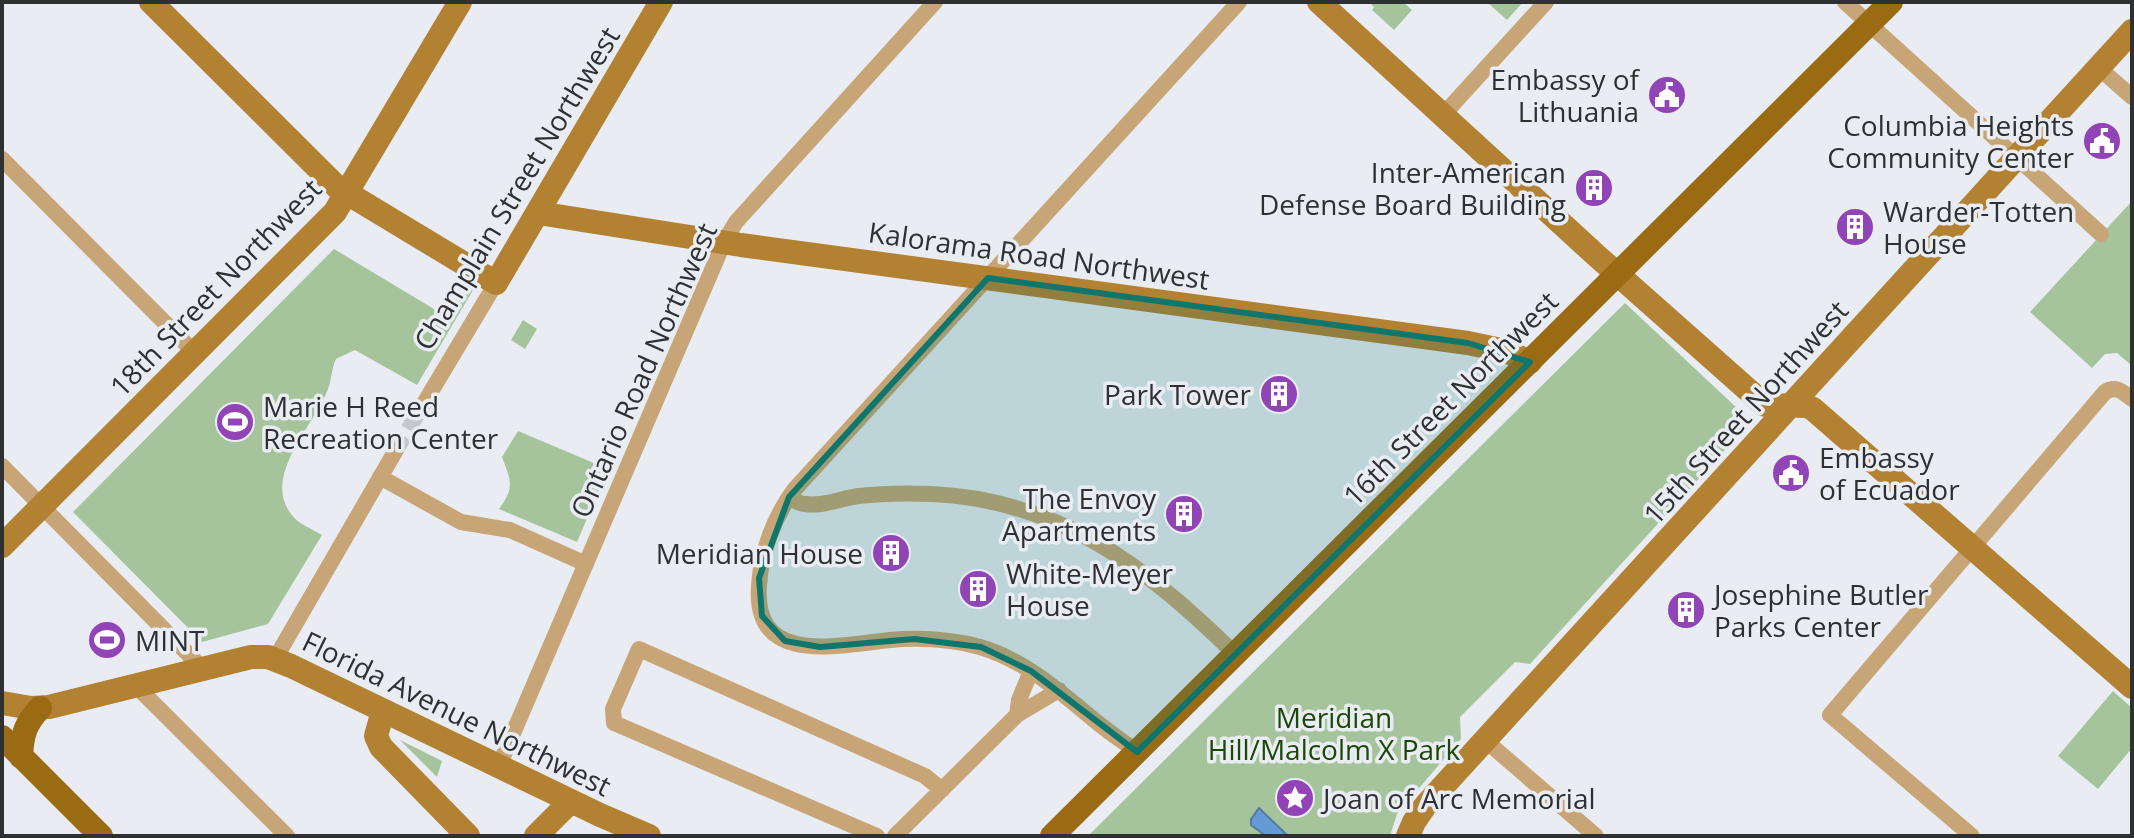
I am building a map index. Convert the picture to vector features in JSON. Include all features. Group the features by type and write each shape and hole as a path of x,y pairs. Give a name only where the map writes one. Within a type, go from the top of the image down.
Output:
{"main road":[{"name":"16th Street Northwest","path":"1052,836 1891,2"},
{"path":"21,757 25,727 40,708"},
{"path":"2,737 101,836"}],"street":[{"path":"151,2 318,170 347,194 496,283"},
{"name":"18th Street Northwest","path":"2,546 329,220 459,2"},
{"name":"Champlain Street Northwest","path":"423,405 661,2"},
{"name":"Ontario Road Northwest","path":"499,766 724,242 736,222 935,2"},
{"path":"1137,752 1059,690 1004,655 965,643 914,639 810,646 791,643 774,634 765,623 759,608 759,578 770,535 789,497 1239,2"},
{"path":"1319,2 1765,405 1807,406 1813,409 2132,687"},
{"path":"1443,115 1546,2"},
{"path":"1845,2 2101,234"},
{"name":"15th Street Northwest","path":"1408,836 1419,814 2132,31"},
{"path":"2099,68 2132,97"},
{"path":"2,159 195,353"},
{"name":"Kalorama Road Northwest","path":"538,213 724,242 1468,343 1506,351 1530,362"},
{"path":"1972,836 1834,710 2105,392 2113,388 2126,394"},
{"path":"275,659 396,450"},
{"path":"2,466 203,669"},
{"path":"380,477 461,522 510,530 586,564"},
{"path":"789,497 801,504 813,505 858,496 933,494 984,500 1033,514 1079,532 1132,563 1168,591 1235,654"},
{"path":"877,836 614,723 613,709 639,649 925,776 942,790"},
{"name":"Florida Avenue Northwest","path":"2,703 40,708 256,656 275,659 649,836"},
{"path":"1017,715 1019,700 1031,671"},
{"path":"136,686 287,836"},
{"path":"895,836 1017,715 1059,690"},
{"path":"383,711 376,736 381,747 468,836"},
{"path":"1486,741 1596,836"},
{"path":"536,836 571,801"}],"highlighted area":[{"path":"988,278 1468,343 1530,362 1137,752 1031,671 981,647 914,639 820,647 785,641 762,616 759,578 789,497"}],"green space":[{"path":"1403,2 1412,10 1394,30 1372,10 1374,7 1370,3"},
{"path":"1487,2 1523,2 1507,20"},
{"path":"2132,201 2132,366 2117,353 2105,354 2092,368 2030,312"},
{"name":"Marie H Reed Recreation Center","path":"334,249 444,315 463,284 473,290 417,385 355,350 336,359 328,389 294,449 283,483 284,499 294,518 322,535 268,624 202,642 73,512"},
{"name":"Meridian Hill/Malcolm X Park","path":"1625,303 1738,409 1747,426 1530,664 1515,662 1460,717 1461,739 1397,814 1390,836 1088,836"},
{"path":"523,320 537,329 525,349 511,340"},
{"path":"518,431 608,469 577,542 499,509 510,484 502,457"},
{"path":"2113,691 2132,708 2132,748 2098,789 2058,756"},
{"path":"400,740 442,761 437,777"}],"water":[{"path":"1259,808 1286,834 1284,836 1266,836 1251,825 1251,819"}],"tunnel":[{"path":"396,450 423,405"}],"place":[{"name":"Embassy of Lithuania","path":"1667,95"},
{"name":"Columbia Heights Community Center","path":"2102,141"},
{"name":"Inter-American Defense Board Building","path":"1594,188"},
{"name":"Warder-Totten House","path":"1855,227"},
{"name":"Park Tower","path":"1279,394"},
{"name":"Marie H Reed Recreation Center","path":"235,422"},
{"name":"Embassy of Ecuador","path":"1791,473"},
{"name":"The Envoy Apartments","path":"1184,514"},
{"name":"Meridian House","path":"891,553"},
{"name":"White-Meyer House","path":"978,589"},
{"name":"Josephine Butler Parks Center","path":"1686,610"},
{"name":"MINT","path":"107,640"},
{"name":"Joan of Arc Memorial","path":"1295,798"}]}
